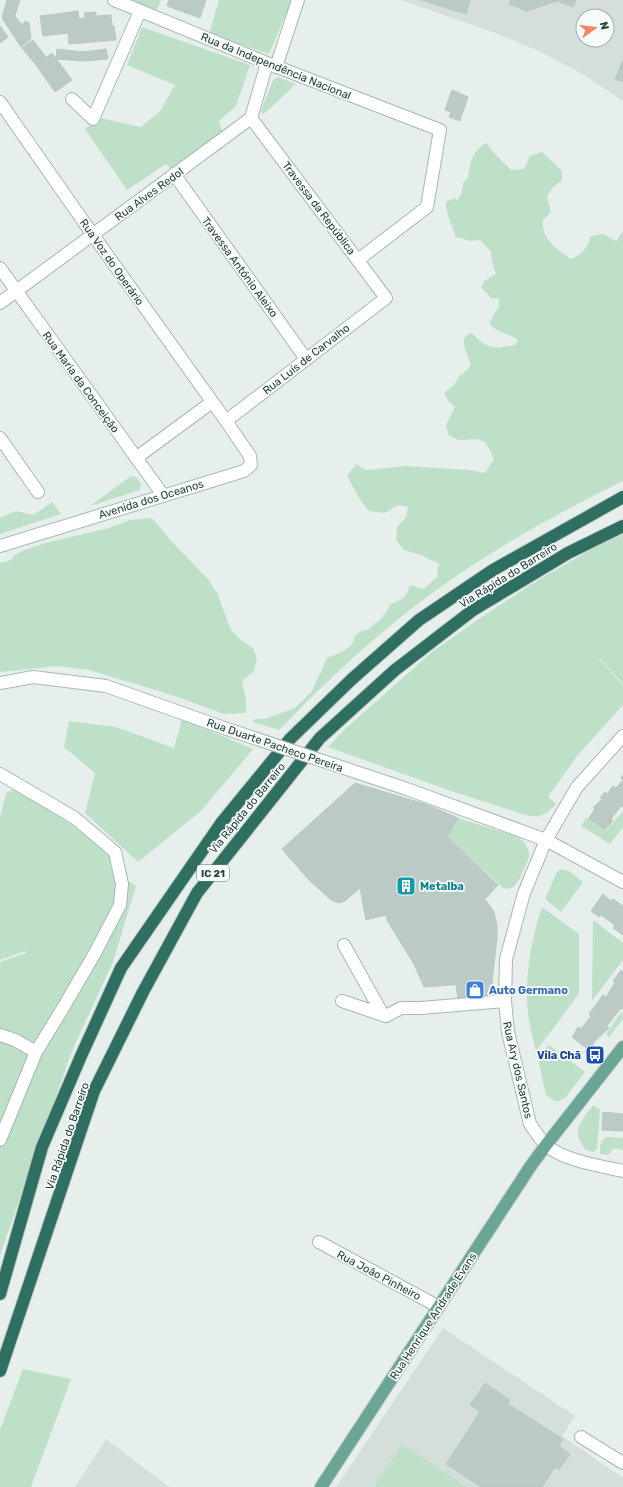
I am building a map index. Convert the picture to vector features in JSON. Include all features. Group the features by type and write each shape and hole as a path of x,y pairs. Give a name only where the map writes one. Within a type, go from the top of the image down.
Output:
{"highway":[{"name":"Via Rápida do Barreiro","path":"0,1294 42,1147 121,968 222,822 290,739 352,679 419,620 493,570 623,497"},
{"name":"Via Rápida do Barreiro","path":"0,1371 94,1091 143,992 197,893 320,738 396,670 473,610 568,553 623,526"}],"main road":[{"name":"Rua Henrique Andrade Evans","path":"321,1487 546,1145 623,1047"}],"street":[{"name":"Rua da Independência Nacional","path":"114,0 271,65 440,130 427,207 358,260"},
{"path":"251,118 298,0"},
{"path":"72,99 93,119 140,10"},
{"name":"Rua Voz do Operário","path":"0,102 226,421"},
{"name":"Rua Alves Redol","path":"0,303 251,118"},
{"name":"Travessa da República","path":"251,118 386,298"},
{"name":"Travessa António Aleixo","path":"174,174 306,359"},
{"name":"Rua Maria da Conceição","path":"0,268 163,495"},
{"name":"Rua Luís de Carvalho","path":"226,421 386,298"},
{"path":"136,458 212,402"},
{"name":"Avenida dos Oceanos","path":"0,546 244,471 251,465 250,456 226,421"},
{"path":"0,438 38,492"},
{"name":"Rua Duarte Pacheco Pereira","path":"0,683 33,677 106,686 224,728 407,789 546,840 623,882"},
{"name":"Rua Ary dos Santos","path":"546,1145 530,1124 508,1032 505,1001 506,959 524,893 546,840 577,787 623,736"},
{"path":"0,774 76,818 115,852 122,884 120,905 64,1008 36,1052 0,1140"},
{"path":"344,945 383,1015"},
{"path":"342,1001 386,1016 401,1008 505,1001"},
{"path":"0,1035 15,1040 36,1052"},
{"path":"546,1145 571,1159 623,1172"},
{"name":"Rua João Pinheiro","path":"318,1242 439,1307"},
{"path":"581,1437 623,1463"}],"shaded area":[{"path":"401,0 623,0 623,101 584,75 539,51 498,34"},
{"path":"443,1328 575,1416 562,1436 623,1478 623,1487 336,1487"},
{"path":"106,1439 169,1487 75,1487"}],"green space":[{"path":"132,0 161,0 156,11"},
{"path":"219,0 292,0 269,54 209,34"},
{"path":"142,27 250,65 236,106 219,121 222,131 173,171 166,164 127,190 85,129 100,118 141,127 160,111 175,85 127,65"},
{"path":"278,77 296,84 265,113 262,114 261,111 273,80"},
{"path":"486,143 511,170 524,169 530,156 542,152 562,171 562,180 552,188 547,197 551,212 543,220 543,227 544,233 551,243 571,259 579,255 584,250 591,236 604,234 616,241 623,231 623,481 536,526 453,578 385,630 323,686 279,730 252,722 255,719 265,719 295,708 312,691 327,658 348,648 353,643 355,636 361,631 367,630 381,619 390,605 404,597 409,587 413,585 424,589 438,576 437,569 439,564 421,555 404,550 396,540 397,527 406,517 408,507 398,505 385,513 369,511 359,498 347,476 356,464 366,470 406,466 470,470 485,473 494,459 486,443 478,439 459,440 449,436 446,425 455,407 449,402 444,393 455,384 460,375 464,373 471,365 464,346 467,335 472,333 483,343 492,347 515,345 518,340 495,329 489,323 499,306 499,299 491,298 481,287 484,281 496,274 492,262 491,252 480,240 471,241 456,237 446,208 446,202 454,198 457,200 461,195 464,181 468,178 472,158 481,146"},
{"path":"131,476 136,477 141,484 140,490 90,506"},
{"path":"52,502 61,514 0,534 0,518 16,511 33,515"},
{"path":"152,518 172,542 207,578 217,593 231,630 241,640 253,648 257,658 254,671 242,681 246,700 246,713 223,714 175,696 89,670 57,666 0,672 0,563 11,560 15,555 24,550 49,542 109,528 130,520"},
{"path":"623,534 623,684 599,659 623,685 623,705 577,756 548,797 556,804 550,810 541,815 529,816 448,790 328,747 344,730 432,652 477,620 540,579 590,550"},
{"path":"182,719 253,749 201,811 138,862 85,813 95,773 64,747 69,721 116,727 174,748"},
{"path":"14,789 66,821 109,853 111,869 136,886 113,962 72,1051 0,1255 0,962 26,953 25,949 25,951 0,960 0,817 6,793"},
{"path":"623,811 623,827 610,844 581,826 587,817 606,831"},
{"path":"458,818 519,837 524,843 529,854 519,880 514,886 507,889 503,888 447,837"},
{"path":"561,869 569,871 583,882 561,912 545,899 557,872"},
{"path":"542,907 579,934 579,994 536,1051 528,1014 527,987 529,960"},
{"path":"593,920 623,943 623,960 592,1001"},
{"path":"622,1011 623,1019 609,1037 606,1034"},
{"path":"549,1045 585,1072 565,1098 558,1101 554,1101 546,1095 538,1059"},
{"path":"593,1105 600,1110 597,1149 593,1152 583,1147 578,1132 583,1118"},
{"path":"607,1137 623,1138 623,1150 614,1148 608,1155 600,1154 602,1142"},
{"path":"23,1369 71,1379 31,1487 0,1487 0,1430"},
{"path":"402,1444 467,1487 374,1487"}],"building":[{"path":"7,0 20,0 15,16 22,25 25,21 29,23 31,39 21,47 2,18"},
{"path":"169,0 206,0 200,18 167,6"},
{"path":"421,0 470,0 466,14"},
{"path":"511,0 576,0 573,7 557,1 527,11 509,4"},
{"path":"78,11 79,19 85,18 84,13 96,12 96,16 111,15 116,40 69,44 68,33 43,36 40,16"},
{"path":"0,26 8,37 0,43"},
{"path":"33,40 46,57 36,65 22,48"},
{"path":"57,49 83,52 106,49 108,59 84,61 56,59"},
{"path":"52,53 72,80 55,92 36,65"},
{"path":"623,60 623,82 615,79"},
{"path":"452,90 468,97 460,121 449,117 451,112 445,110"},
{"path":"623,780 623,793 616,788"},
{"name":"Metalba","path":"355,783 428,805 458,818 447,837 498,885 485,899 494,912 497,926 492,982 424,987 414,964 388,922 386,915 366,920 360,888 345,901 339,903 331,900 308,879 282,849"},
{"path":"613,786 623,793 623,807 621,806 611,819 613,821 605,830 589,818 595,809 593,808 602,799 600,798 605,792 607,794"},
{"path":"603,894 611,901 613,899 623,906 623,935 613,928 615,925 601,915 599,917 591,911"},
{"path":"621,970 623,972 623,1008 620,1009 607,1026 609,1028 595,1041 589,1050 572,1037 578,1027 581,1029 591,1016 589,1014 603,995 606,997 615,983 613,981"},
{"name":"Auto Germano","path":"492,982 494,996 458,999 456,985"},
{"path":"603,1112 623,1114 623,1131 602,1130"},
{"path":"485,1383 510,1400 508,1404 563,1439 559,1446 570,1454 559,1470 555,1467 542,1487 481,1487 446,1464 480,1412 470,1405"}],"place":[{"name":"Metalba","path":"406,886"},
{"name":"Auto Germano","path":"475,990"},
{"name":"Vila Chã","path":"595,1055"}]}
